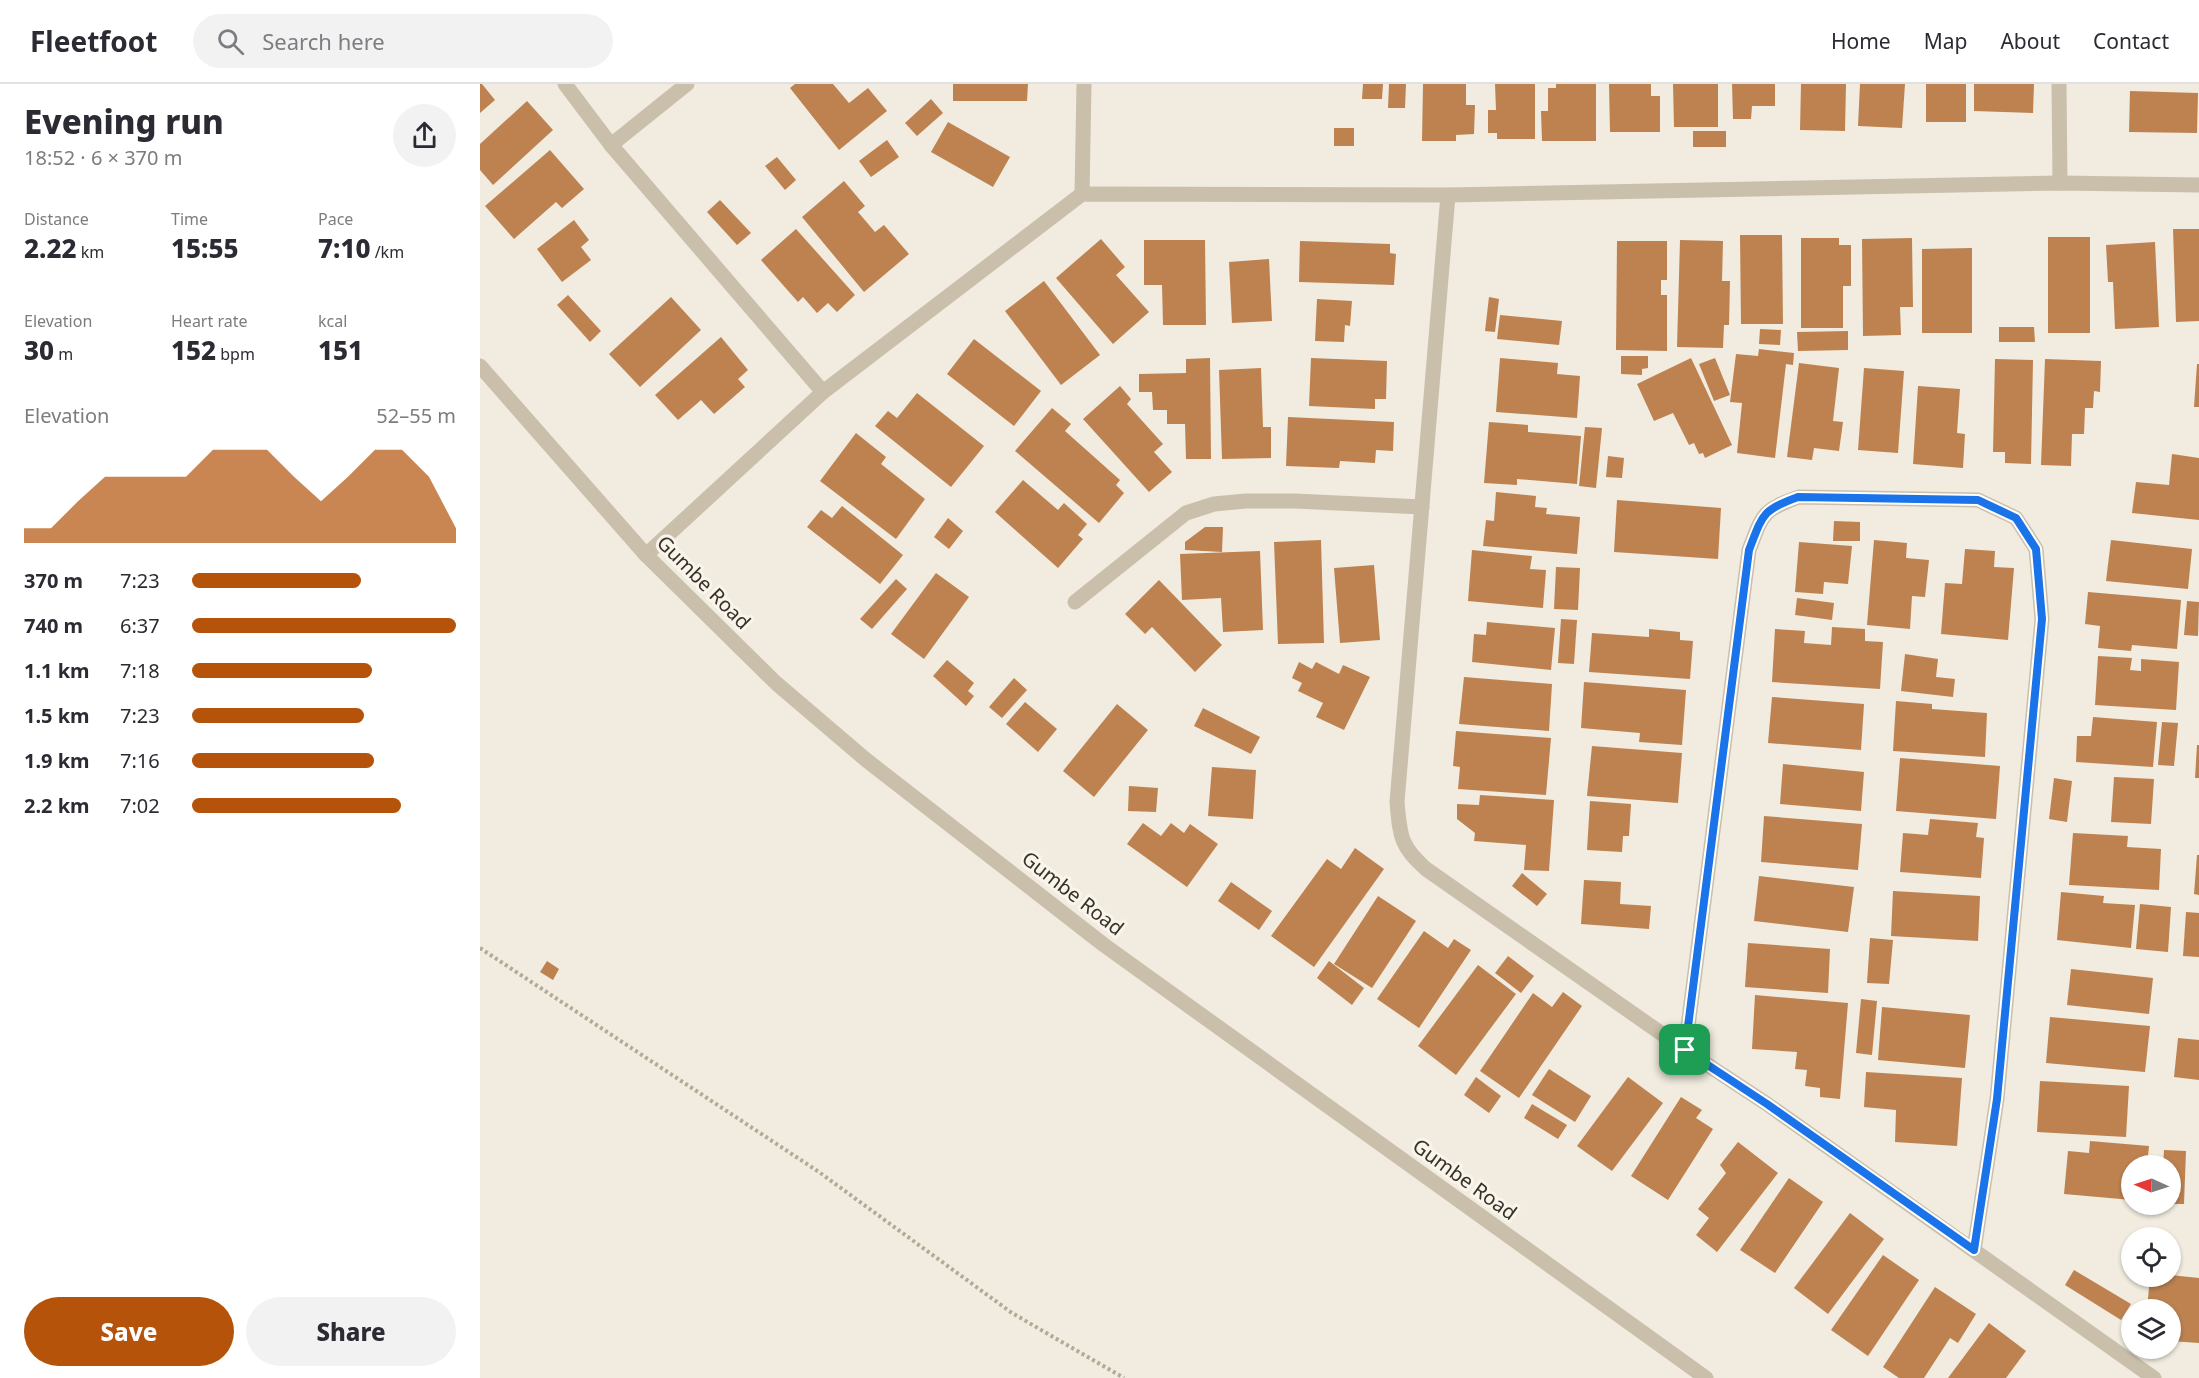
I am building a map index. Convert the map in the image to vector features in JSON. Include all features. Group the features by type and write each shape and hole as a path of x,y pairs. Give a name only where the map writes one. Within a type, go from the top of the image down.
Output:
{"street":[{"path":"565,84 611,145 823,392"},
{"path":"611,145 687,84"},
{"path":"1082,194 1084,84"},
{"path":"2059,84 2060,183"},
{"path":"646,555 823,392 1082,194 1448,195 2060,183 2199,185"},
{"path":"1448,195 1397,802 1399,832 1409,854 1426,869 1685,1050 1767,1104 2154,1378"},
{"name":"Gumbe Road","path":"480,366 646,555 776,683 847,744 1104,945 1706,1378"},
{"path":"1685,1050 1749,550 1761,520 1773,506 1798,497 1978,500 2016,518 2036,549 2042,619 1997,1099 1974,1250"},
{"path":"1076,602 1186,513 1214,504 1246,501 1295,501 1422,507"}],"path":[{"path":"480,948 819,1172 1012,1313 1124,1378"}],"building":[{"path":"480,84 495,100 480,113"},
{"path":"795,84 833,84 849,103 868,88 887,111 839,150 790,88"},
{"path":"953,84 1028,84 1027,101 953,101"},
{"path":"1363,84 1383,84 1382,99 1362,99"},
{"path":"1389,84 1406,84 1405,108 1388,108"},
{"path":"1423,84 1466,84 1466,105 1475,105 1474,134 1456,135 1456,141 1422,141"},
{"path":"1495,84 1535,84 1535,139 1497,139 1497,133 1488,133 1488,110 1496,110"},
{"path":"1556,84 1596,84 1596,141 1542,141 1541,111 1548,111 1548,88 1556,88"},
{"path":"1609,84 1651,84 1651,96 1660,96 1660,132 1610,132"},
{"path":"1673,84 1718,84 1718,127 1674,127"},
{"path":"1732,84 1775,84 1775,106 1752,106 1751,119 1733,119"},
{"path":"1801,84 1846,84 1845,131 1800,130"},
{"path":"1860,84 1905,84 1902,128 1858,126"},
{"path":"1926,84 1966,84 1966,122 1926,122"},
{"path":"1974,84 2034,84 2033,113 1974,111"},
{"path":"2130,91 2198,93 2197,133 2129,132"},
{"path":"931,99 943,113 917,136 905,123"},
{"path":"527,101 553,130 493,185 480,170 480,144"},
{"path":"948,122 1010,157 993,187 931,152"},
{"path":"1334,128 1354,128 1354,146 1334,146"},
{"path":"1693,131 1726,131 1726,147 1693,147"},
{"path":"887,140 899,157 871,177 859,161"},
{"path":"550,150 584,189 562,208 556,202 514,239 485,206"},
{"path":"777,157 796,180 785,190 765,166"},
{"path":"844,181 865,206 858,212 875,232 884,225 909,254 864,292 802,217"},
{"path":"720,200 751,233 737,245 707,212"},
{"path":"574,220 589,240 581,247 591,260 562,282 537,249"},
{"path":"796,229 855,295 837,312 828,303 817,313 803,297 798,302 761,260"},
{"path":"2173,229 2199,229 2199,321 2176,322"},
{"path":"1740,235 1782,235 1783,324 1741,324"},
{"path":"2048,237 2090,237 2090,333 2048,333"},
{"path":"1801,238 1839,238 1839,245 1851,245 1851,286 1843,286 1843,328 1801,328"},
{"path":"1912,238 1913,307 1900,307 1901,335 1863,336 1862,239"},
{"path":"1101,239 1125,267 1116,275 1149,312 1113,344 1056,278"},
{"path":"1144,240 1205,240 1206,325 1163,325 1162,285 1144,285"},
{"path":"1680,240 1723,241 1722,281 1730,281 1729,325 1724,325 1723,348 1677,347"},
{"path":"1300,241 1390,244 1390,253 1396,254 1394,285 1299,282"},
{"path":"1617,241 1667,241 1667,280 1661,280 1661,295 1667,295 1667,351 1616,350"},
{"path":"2155,242 2159,327 2115,329 2113,282 2108,282 2106,245"},
{"path":"1972,248 1972,333 1922,333 1922,249"},
{"path":"1269,259 1272,321 1232,323 1229,262"},
{"path":"1044,281 1100,355 1061,385 1005,311"},
{"path":"568,295 601,331 590,342 557,305"},
{"path":"671,297 701,330 640,387 609,354"},
{"path":"1489,297 1499,299 1495,332 1485,331"},
{"path":"1317,299 1352,301 1350,326 1345,325 1344,342 1315,341"},
{"path":"1500,315 1562,321 1559,345 1497,339"},
{"path":"1999,327 2034,327 2035,342 1999,342"},
{"path":"1760,329 1781,330 1780,345 1759,344"},
{"path":"1848,331 1848,350 1798,351 1797,332"},
{"path":"721,337 748,370 738,379 745,387 714,414 701,400 678,420 655,395"},
{"path":"974,339 1041,391 1014,426 947,374"},
{"path":"1759,349 1794,353 1793,365 1786,364 1775,458 1737,453 1742,403 1730,402 1736,354 1758,356"},
{"path":"1621,356 1648,356 1648,368 1642,369 1642,375 1621,374"},
{"path":"1210,358 1211,459 1186,459 1185,424 1167,424 1167,410 1153,410 1152,392 1139,392 1139,374 1186,373 1186,359"},
{"path":"1311,358 1387,361 1386,399 1375,399 1375,409 1309,406"},
{"path":"1500,358 1558,363 1557,374 1580,376 1577,418 1496,412"},
{"path":"1691,358 1732,445 1705,458 1703,453 1699,454 1694,443 1689,445 1673,413 1654,421 1637,384"},
{"path":"1715,358 1730,395 1714,401 1699,364"},
{"path":"1995,359 2033,360 2031,464 2005,463 2005,452 1993,452"},
{"path":"2045,359 2101,361 2100,392 2094,391 2093,408 2085,408 2084,434 2072,434 2071,466 2041,465"},
{"path":"1799,363 1839,368 1833,421 1843,422 1839,451 1814,448 1812,460 1787,457"},
{"path":"2197,364 2199,364 2199,407 2194,407"},
{"path":"1261,368 1263,427 1271,427 1271,458 1222,459 1219,370"},
{"path":"1864,368 1904,371 1898,453 1858,450"},
{"path":"1120,386 1131,399 1127,404 1163,444 1154,452 1172,472 1149,492 1083,419"},
{"path":"1918,386 1960,389 1957,433 1965,434 1963,468 1913,464"},
{"path":"917,393 984,446 951,487 875,426 888,411 897,418"},
{"path":"1052,408 1071,424 1065,431 1120,480 1116,485 1124,493 1099,523 1015,451"},
{"path":"1288,417 1394,422 1393,451 1376,450 1375,463 1340,461 1339,468 1286,466"},
{"path":"1489,422 1528,425 1528,432 1581,436 1577,484 1517,479 1517,485 1484,483"},
{"path":"1585,427 1602,428 1596,488 1579,486"},
{"path":"856,433 886,457 881,464 925,499 896,539 820,481"},
{"path":"2172,454 2199,458 2199,520 2132,513 2136,482 2169,485"},
{"path":"1608,456 1624,458 1622,478 1606,477"},
{"path":"1023,480 1058,510 1064,503 1087,524 1078,535 1083,539 1058,568 995,512"},
{"path":"1496,492 1536,496 1535,507 1547,508 1546,514 1580,517 1577,554 1483,546 1486,520 1494,521"},
{"path":"1617,500 1721,508 1718,559 1614,552"},
{"path":"842,506 903,555 880,584 807,527 821,510 832,518"},
{"path":"948,518 963,531 949,549 934,537"},
{"path":"1834,521 1860,522 1860,541 1833,541"},
{"path":"1205,527 1223,527 1222,552 1185,550 1185,542"},
{"path":"1321,540 1324,643 1278,644 1274,542"},
{"path":"1874,540 1907,543 1906,558 1929,560 1925,597 1912,596 1910,629 1867,625"},
{"path":"2111,540 2192,549 2188,589 2106,581"},
{"path":"1799,542 1852,546 1848,584 1824,582 1823,594 1795,592"},
{"path":"1965,549 1995,551 1994,567 2014,568 2008,640 1941,634 1945,583 1962,584"},
{"path":"1472,550 1532,556 1530,569 1546,570 1543,608 1468,601"},
{"path":"1260,551 1263,630 1223,632 1221,598 1182,600 1180,554"},
{"path":"1374,565 1380,640 1340,643 1334,568"},
{"path":"1556,567 1580,568 1578,610 1554,609"},
{"path":"936,573 969,597 924,659 891,634"},
{"path":"896,579 907,589 872,629 860,619"},
{"path":"1159,580 1222,645 1195,672 1152,627 1145,634 1125,614"},
{"path":"2088,592 2181,600 2177,649 2132,645 2131,651 2098,648 2100,626 2085,624"},
{"path":"1797,598 1834,603 1832,620 1795,615"},
{"path":"2187,601 2199,602 2198,636 2184,635"},
{"path":"1561,619 1577,620 1574,664 1558,663"},
{"path":"1487,622 1555,628 1551,670 1472,662 1474,634 1486,635"},
{"path":"1832,627 1865,629 1865,641 1883,642 1880,689 1772,682 1775,629 1805,631 1804,643 1831,645"},
{"path":"1649,629 1680,632 1680,640 1693,641 1690,679 1589,672 1592,633 1649,637"},
{"path":"1905,654 1938,659 1936,677 1955,679 1953,697 1901,691"},
{"path":"2098,656 2132,658 2130,670 2141,671 2141,659 2179,662 2176,710 2095,705"},
{"path":"947,660 974,683 968,691 974,696 966,706 933,676"},
{"path":"1299,662 1312,669 1316,662 1339,674 1343,665 1370,677 1344,730 1316,717 1323,703 1298,691 1302,683 1292,678"},
{"path":"1464,677 1552,684 1549,731 1459,724"},
{"path":"1014,678 1027,690 1002,718 989,707"},
{"path":"1584,682 1686,690 1682,745 1639,742 1640,733 1581,728"},
{"path":"1772,697 1864,704 1861,750 1768,743"},
{"path":"1896,701 1932,704 1932,709 1987,713 1985,757 1893,751"},
{"path":"1025,702 1057,729 1038,752 1006,724"},
{"path":"1117,704 1148,730 1094,797 1063,771"},
{"path":"1203,708 1260,737 1251,754 1194,726"},
{"path":"2093,717 2157,722 2153,767 2076,762 2077,736 2091,736"},
{"path":"2162,722 2178,723 2174,766 2158,765"},
{"path":"1456,731 1551,738 1546,795 1458,789 1460,767 1453,766"},
{"path":"2197,745 2199,745 2199,778 2195,778"},
{"path":"1592,746 1682,753 1678,803 1587,796"},
{"path":"1900,758 2000,766 1996,819 1896,811"},
{"path":"1783,764 1864,772 1861,811 1780,804"},
{"path":"1212,767 1256,770 1253,819 1208,816"},
{"path":"2114,777 2154,779 2151,824 2111,822"},
{"path":"2054,778 2072,781 2067,822 2049,819"},
{"path":"1129,786 1158,788 1156,812 1128,811"},
{"path":"1480,795 1554,800 1549,871 1524,870 1526,845 1474,841 1475,833 1457,819 1457,804 1479,805"},
{"path":"1590,801 1631,804 1629,836 1623,836 1622,852 1587,850"},
{"path":"1764,816 1862,824 1858,870 1761,862"},
{"path":"1930,819 1978,823 1976,837 1984,838 1981,878 1900,872 1903,833 1928,835"},
{"path":"1143,823 1161,836 1171,823 1184,833 1190,824 1218,844 1187,887 1127,844"},
{"path":"2073,833 2128,836 2127,847 2161,849 2159,890 2069,885"},
{"path":"1355,848 1384,869 1314,967 1271,936 1327,859 1341,869"},
{"path":"2197,855 2199,855 2199,895 2194,894"},
{"path":"1522,873 1547,894 1537,906 1512,886"},
{"path":"1759,876 1854,887 1848,932 1754,921"},
{"path":"1584,880 1621,882 1620,904 1651,906 1649,929 1581,924"},
{"path":"1231,882 1272,911 1259,930 1218,901"},
{"path":"1893,891 1980,896 1978,941 1891,936"},
{"path":"2061,892 2104,896 2103,903 2135,905 2131,948 2057,940"},
{"path":"1378,896 1416,921 1372,988 1334,964"},
{"path":"2140,904 2171,907 2168,952 2136,949"},
{"path":"2186,912 2199,913 2199,957 2183,956"},
{"path":"1424,931 1448,948 1454,939 1471,950 1419,1028 1377,999"},
{"path":"1870,938 1893,940 1889,984 1867,983"},
{"path":"1748,943 1830,949 1828,993 1745,987"},
{"path":"1508,956 1534,976 1521,993 1495,973"},
{"path":"547,961 559,969 553,980 540,972"},
{"path":"1329,961 1364,988 1352,1005 1317,978"},
{"path":"1478,965 1516,994 1456,1075 1418,1046"},
{"path":"2071,969 2153,978 2149,1014 2067,1005"},
{"path":"1563,992 1582,1006 1519,1098 1480,1071 1533,993 1552,1007"},
{"path":"1755,995 1848,1003 1840,1099 1820,1097 1820,1088 1805,1086 1807,1070 1795,1069 1797,1052 1752,1049"},
{"path":"1861,999 1877,1001 1872,1055 1856,1053"},
{"path":"1882,1007 1970,1015 1965,1068 1878,1060"},
{"path":"2050,1017 2150,1026 2145,1072 2046,1063"},
{"path":"2178,1038 2199,1040 2199,1080 2174,1077"},
{"path":"1549,1069 1591,1096 1575,1122 1532,1095"},
{"path":"1866,1072 1962,1078 1957,1146 1895,1142 1896,1110 1864,1107"},
{"path":"1476,1077 1501,1096 1489,1113 1464,1095"},
{"path":"1628,1077 1663,1103 1612,1171 1577,1146"},
{"path":"2040,1081 2129,1086 2126,1137 2037,1132"},
{"path":"1681,1097 1702,1110 1696,1118 1713,1129 1668,1200 1631,1176"},
{"path":"1532,1104 1567,1125 1558,1139 1524,1118"},
{"path":"2090,1141 2149,1146 2148,1155 2121,1155 2121,1199 2064,1194 2068,1151 2089,1153"},
{"path":"1738,1142 1778,1173 1717,1252 1696,1235 1709,1218 1698,1209 1726,1173 1720,1165"},
{"path":"2164,1150 2186,1151 2184,1204 2181,1204 2181,1155 2164,1155"},
{"path":"1789,1178 1823,1202 1775,1273 1740,1250"},
{"path":"1850,1213 1884,1239 1828,1314 1794,1288"},
{"path":"1883,1255 1919,1280 1868,1356 1831,1330"},
{"path":"2074,1270 2123,1299 2121,1320 2065,1285"},
{"path":"2181,1276 2199,1278 2199,1343 2181,1342 2181,1299 2148,1299 2149,1287 2181,1287"},
{"path":"1935,1287 1976,1314 1958,1343 1950,1338 1924,1378 1899,1378 1883,1367"},
{"path":"1989,1323 2026,1351 2006,1378 1948,1378"}],"route":[{"path":"1798,497 1978,500 2016,518 2036,549 2042,619 1997,1099 1974,1250 1767,1104 1685,1050 1749,550 1761,520 1773,506 1798,497"}]}
